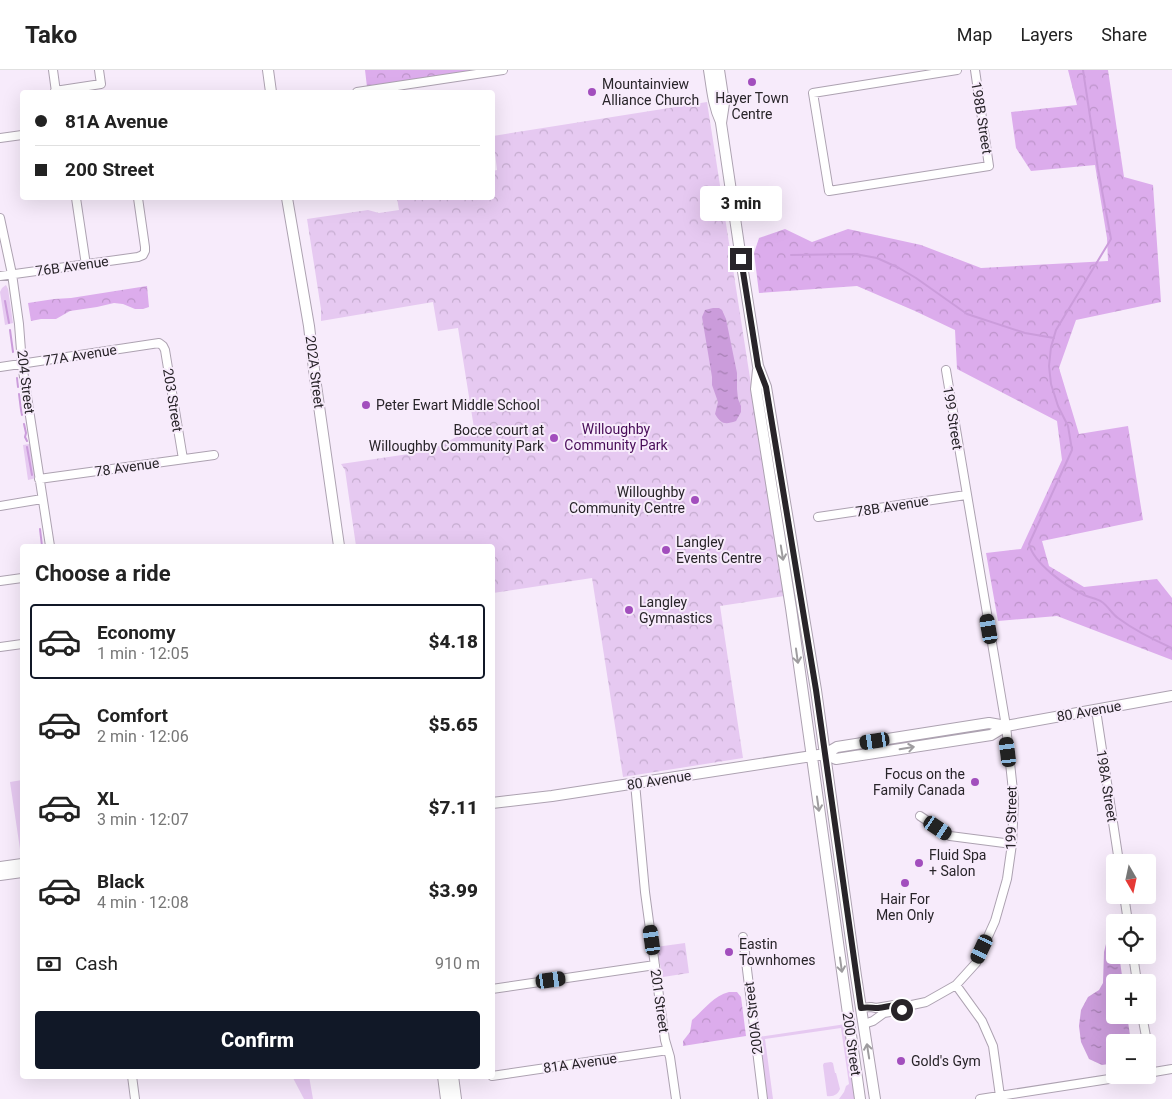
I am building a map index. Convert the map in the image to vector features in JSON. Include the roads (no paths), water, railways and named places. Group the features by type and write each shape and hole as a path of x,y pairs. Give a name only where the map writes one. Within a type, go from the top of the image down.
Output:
{"main road":[{"path":"268,70 271,90"},
{"name":"200 Street","path":"709,70 714,103 721,123 758,366 766,387 816,690 875,1099"},
{"name":"200 Street","path":"719,70 724,102 721,123"},
{"name":"202A Street","path":"287,200 306,309 339,544"},
{"name":"200 Street","path":"758,366 756,389 789,600 860,1099"},
{"name":"80 Avenue","path":"495,803 825,754 836,759 972,738 991,735 1006,726 1172,696"},
{"path":"0,867 20,864"},
{"path":"0,875 20,872"},
{"path":"443,1079 446,1099"},
{"path":"453,1079 456,1099"}],"street":[{"path":"53,70 56,90"},
{"path":"67,90 101,84 99,70"},
{"path":"370,90 503,70"},
{"name":"198B Street","path":"957,70 813,93 829,191 989,166 975,70"},
{"path":"0,138 20,135"},
{"path":"76,200 86,265"},
{"name":"76B Avenue","path":"0,276 86,265 143,255 146,247 138,200"},
{"name":"204 Street","path":"0,218 20,324 22,364 50,544"},
{"name":"77A Avenue","path":"0,368 160,343"},
{"name":"203 Street","path":"160,343 165,350 183,460"},
{"name":"199 Street","path":"946,370 1006,726 1014,800 1012,844 1007,879 995,921 976,963 956,985"},
{"name":"78 Avenue","path":"39,479 214,455"},
{"name":"78B Avenue","path":"818,517 966,495"},
{"path":"0,506 42,499"},
{"path":"0,581 20,578"},
{"path":"0,647 20,644"},
{"name":"198A Street","path":"1096,710 1118,854"},
{"name":"201 Street","path":"635,783 645,892 665,1040 676,1099"},
{"path":"920,816 950,836 1012,844"},
{"name":"200A Street","path":"743,937 763,1099"},
{"path":"495,989 655,965"},
{"path":"864,1024 873,1021 884,1013 902,1010 907,1006 926,1002 956,985 982,1021 993,1046 1000,1096"},
{"path":"861,1008 876,1008 900,1004 907,1006"},
{"name":"81A Avenue","path":"495,1076 668,1050"},
{"path":"1156,1072 1172,1069"},
{"path":"133,1079 136,1099"},
{"path":"980,1099 1106,1080"}],"water":[{"path":"713,308 722,310 726,319 737,373 738,399 741,412 736,421 729,423 721,422 715,414 718,402 712,385 702,317 705,310"},
{"path":"1106,944 1106,964 1120,964 1122,974 1106,974 1106,1024 1128,1024 1130,1034 1106,1034 1106,1064 1102,1065 1089,1059 1081,1042 1079,1026 1081,1010 1088,997 1099,990 1103,983"}],"waterway":[{"path":"1083,70 1111,239 1056,330 1051,347 1049,366 1051,384 1058,406 1068,426 1072,450 1029,544 1037,559 1060,580 1084,595 1100,601 1124,622 1172,648"},
{"path":"791,255 855,254 877,258 916,278 967,314 1025,333 1054,338"},
{"path":"5,301 9,323"},
{"path":"10,330 13,352"},
{"path":"17,378 18,387"},
{"path":"19,394 22,415"},
{"path":"24,424 27,441"},
{"path":"27,447 32,475"},
{"path":"40,529 42,544"}],"place":[{"name":"Hayer Town Centre","path":"752,82"},
{"name":"Mountainview Alliance Church","path":"592,92"},
{"name":"Peter Ewart Middle School","path":"366,405"},
{"name":"Bocce court at Willoughby Community Park","path":"554,438"},
{"name":"Willoughby Community Centre","path":"695,500"},
{"name":"Langley Events Centre","path":"666,550"},
{"name":"Langley Gymnastics","path":"629,610"},
{"name":"Focus on the Family Canada","path":"975,782"},
{"name":"Fluid Spa + Salon","path":"919,863"},
{"name":"Hair For Men Only","path":"905,883"},
{"name":"Eastin Townhomes","path":"729,952"},
{"name":"Gold's Gym","path":"901,1061"}],"park label":[{"name":"Willoughby Community Park","path":"616,438"}]}
